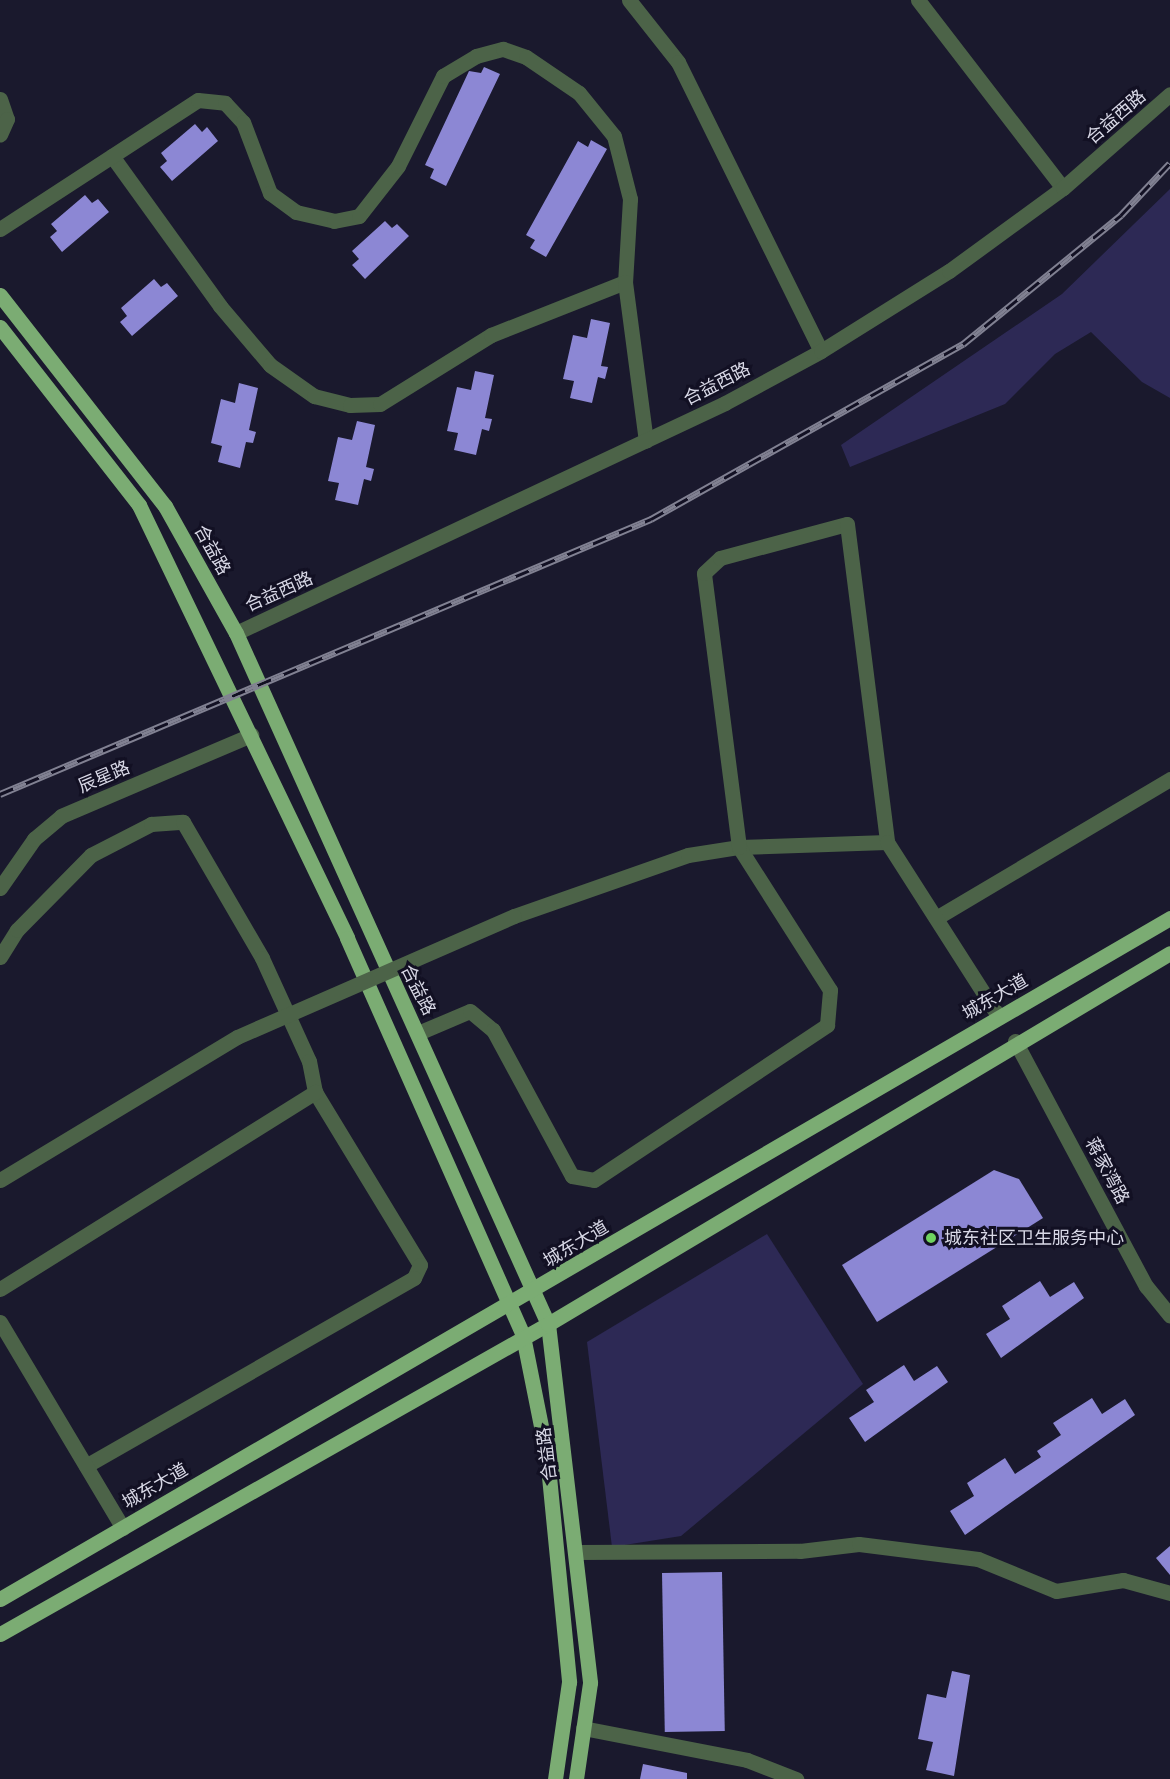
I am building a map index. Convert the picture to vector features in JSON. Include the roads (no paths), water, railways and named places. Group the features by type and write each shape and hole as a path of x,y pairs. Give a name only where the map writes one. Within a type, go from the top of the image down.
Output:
{"main road":[{"name":"合益路","path":"0,295 165,506 236,633 366,929 418,1033 548,1324 577,1552 590,1683 576,1779"},
{"name":"合益路","path":"0,327 139,505 251,735 523,1336 547,1456 569,1682 555,1779"},
{"name":"城东大道","path":"0,1599 535,1291 1170,918"},
{"path":"0,1634 523,1336 548,1324 1015,1041 1170,953"}],"street":[{"path":"628,0 678,62 821,351"},
{"path":"918,0 1063,188"},
{"path":"0,229 198,100 225,103 243,122 270,193 297,212 334,222 359,216 398,166 443,76 476,56 503,49 526,57 579,93 614,136 630,199 625,282 646,441"},
{"name":"合益西路","path":"236,633 646,441 821,351 950,271 1063,188 1170,94"},
{"path":"0,99 7,119 0,135"},
{"path":"112,156 220,306 270,364 314,396 350,405 380,404 491,335 625,282"},
{"path":"418,1033 470,1011 493,1030 572,1176 594,1180 827,1025 830,990 739,847 704,573 720,558 847,524 887,842 999,1017"},
{"name":"辰星路","path":"0,888 34,839 61,816 251,735"},
{"path":"936,918 1170,780"},
{"path":"0,957 17,930 91,855 151,824 183,822 262,958 309,1061 315,1092 420,1265 414,1278 86,1466"},
{"path":"0,1180 237,1037 514,916 688,855 739,847 887,842"},
{"name":"蒋家湾路","path":"1015,1041 1146,1286 1170,1316"},
{"path":"0,1289 315,1092"},
{"path":"0,1322 123,1528"},
{"path":"577,1552 766,1552 860,1544 978,1559 1056,1591 1123,1580 1170,1593"},
{"path":"583,1728 736,1758 796,1779"}],"railway":[{"path":"0,794 651,519 963,344 1121,215 1170,163"}],"place":[{"name":"城东社区卫生服务中心","path":"931,1238"}]}
